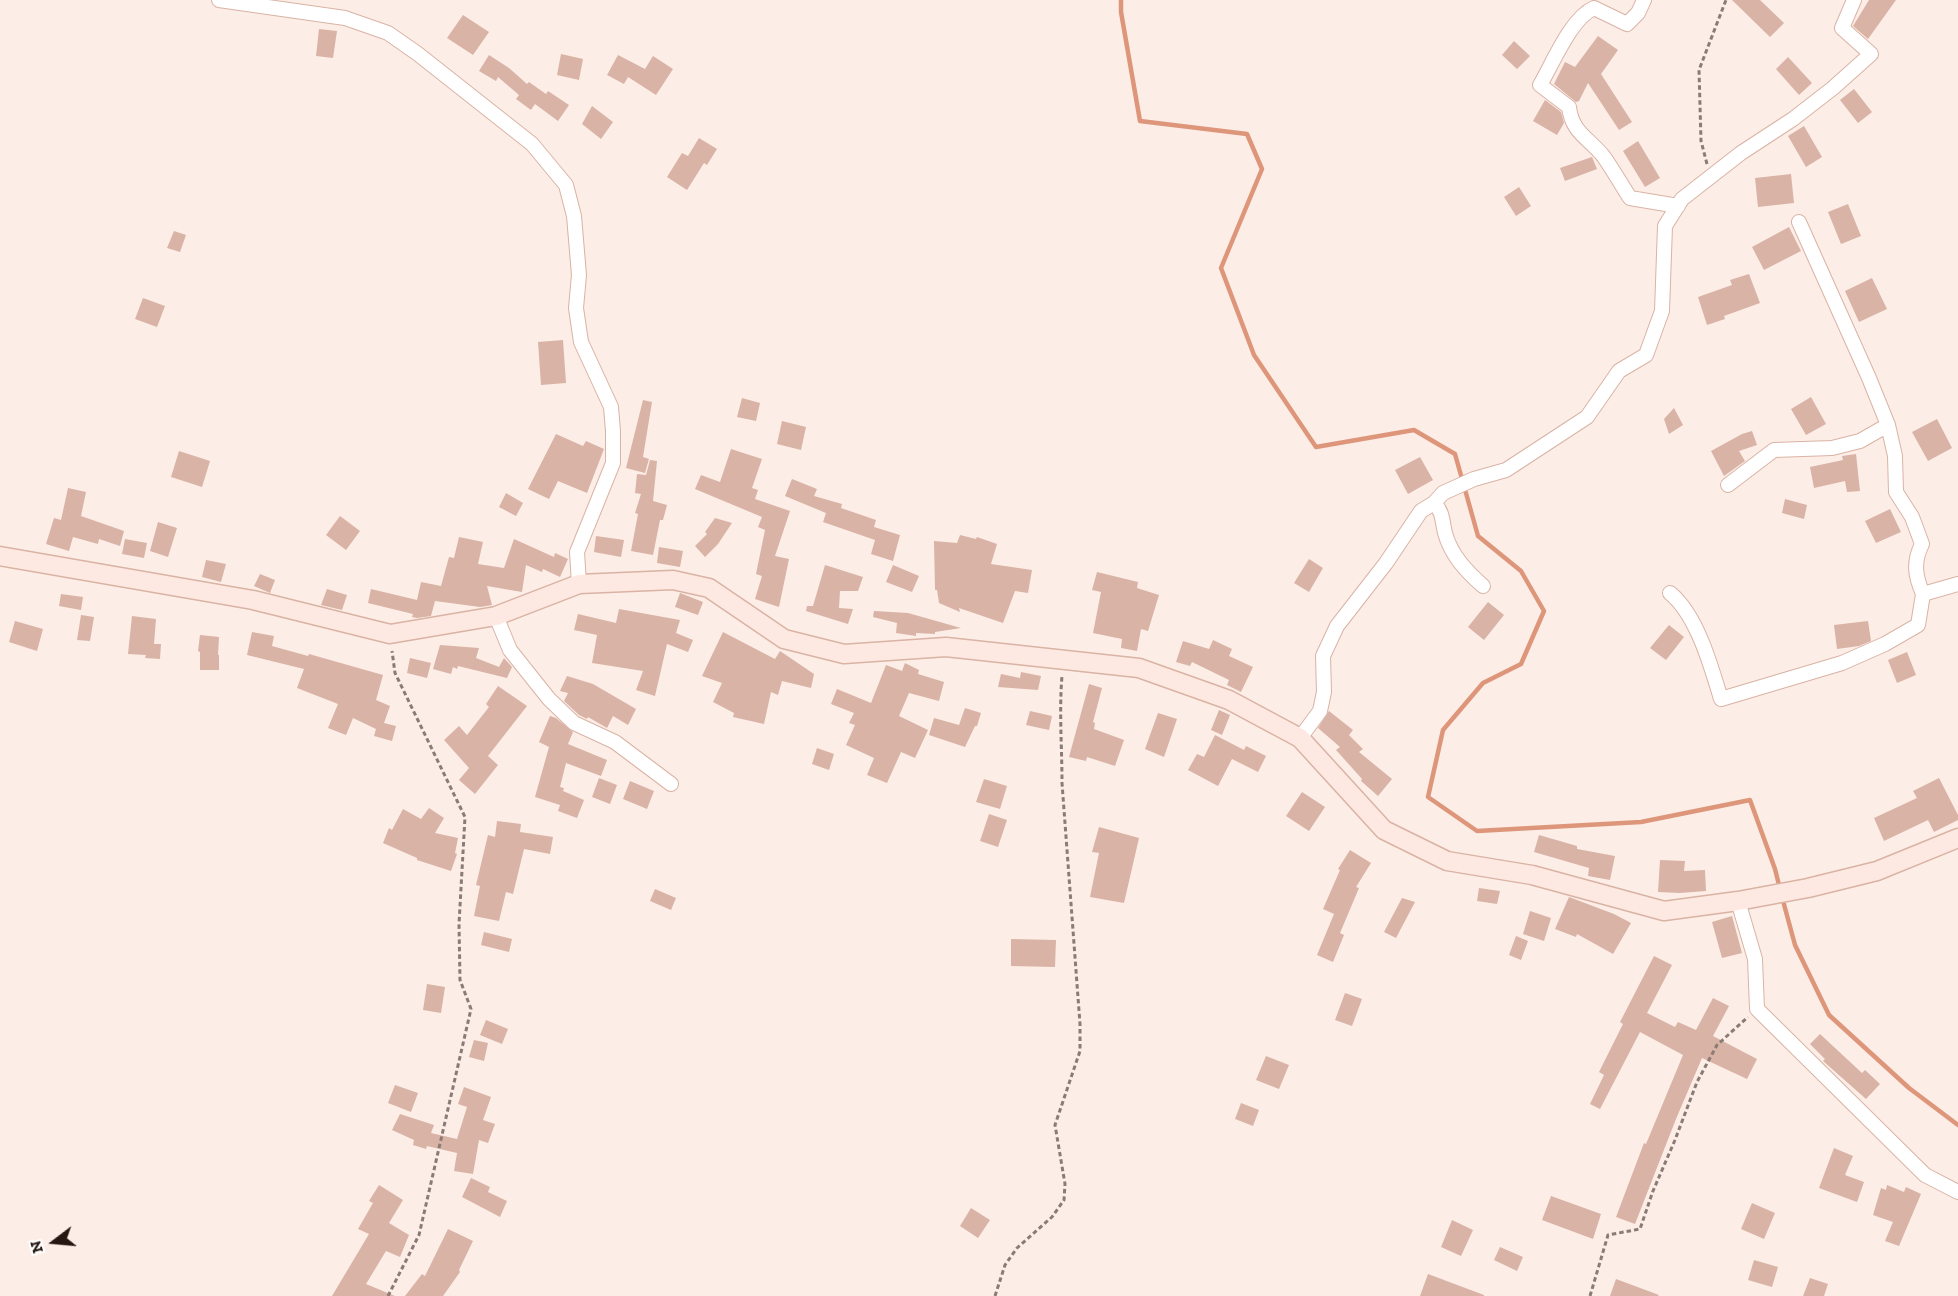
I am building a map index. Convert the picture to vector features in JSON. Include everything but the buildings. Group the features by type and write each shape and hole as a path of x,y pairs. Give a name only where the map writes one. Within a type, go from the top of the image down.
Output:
{"street":[{"path":"219,0 345,18 388,33 532,144 566,185 574,216 579,275 576,308 581,342 611,407 613,431 613,463 577,552 579,584"},
{"path":"1644,0 1638,13 1627,24 1594,8 1586,11 1571,30 1540,85 1569,107 1570,120 1584,139 1602,155 1630,198 1678,206"},
{"path":"1300,738 1320,711 1324,692 1323,656 1337,626 1386,563 1421,511 1434,503 1443,493 1474,479 1506,470 1587,417 1619,371 1646,355 1662,311 1665,226 1682,199 1741,153 1833,88 1870,54 1842,28 1854,0"},
{"path":"1670,593 1681,601 1698,635 1721,699 1842,663 1885,644 1918,625 1923,594 1915,577 1916,556 1922,544 1912,517 1896,492 1894,456 1888,425 1799,222"},
{"path":"1728,485 1774,450 1832,448 1860,441 1888,425"},
{"path":"1434,503 1441,511 1445,533 1452,550 1467,571 1483,586"},
{"path":"0,556 253,600 390,634 496,616 579,584 673,580 709,588 784,639 844,654 946,647 1139,669 1229,700 1300,738 1384,830 1447,861 1532,875 1664,911 1808,888 1877,871 1958,838"},
{"path":"1923,594 1958,584"},
{"path":"496,616 510,650 549,699 574,723 615,742 671,784"},
{"path":"1744,900 1755,959 1757,1009 1925,1175 1958,1192"}],"path":[{"path":"1710,177 1701,141 1699,70 1726,0"},
{"path":"388,1296 418,1235 471,1009 460,980 459,924 465,817 395,674 390,634"},
{"path":"995,1296 1005,1265 1017,1248 1052,1217 1064,1200 1065,1184 1055,1125 1080,1051 1080,1024 1062,783 1060,704 1063,659"},
{"path":"1590,1296 1608,1235 1640,1229 1697,1082 1717,1045 1757,1009"}],"waterway":[{"path":"1121,0 1121,12 1140,121 1247,134 1262,169 1221,268 1254,355 1316,447 1414,430 1455,454 1478,536 1521,571 1544,611 1521,664 1483,683 1443,730 1428,797 1477,831 1641,822 1750,800 1780,889"},
{"path":"1782,897 1795,945 1829,1015 1909,1088 1958,1125"}]}
